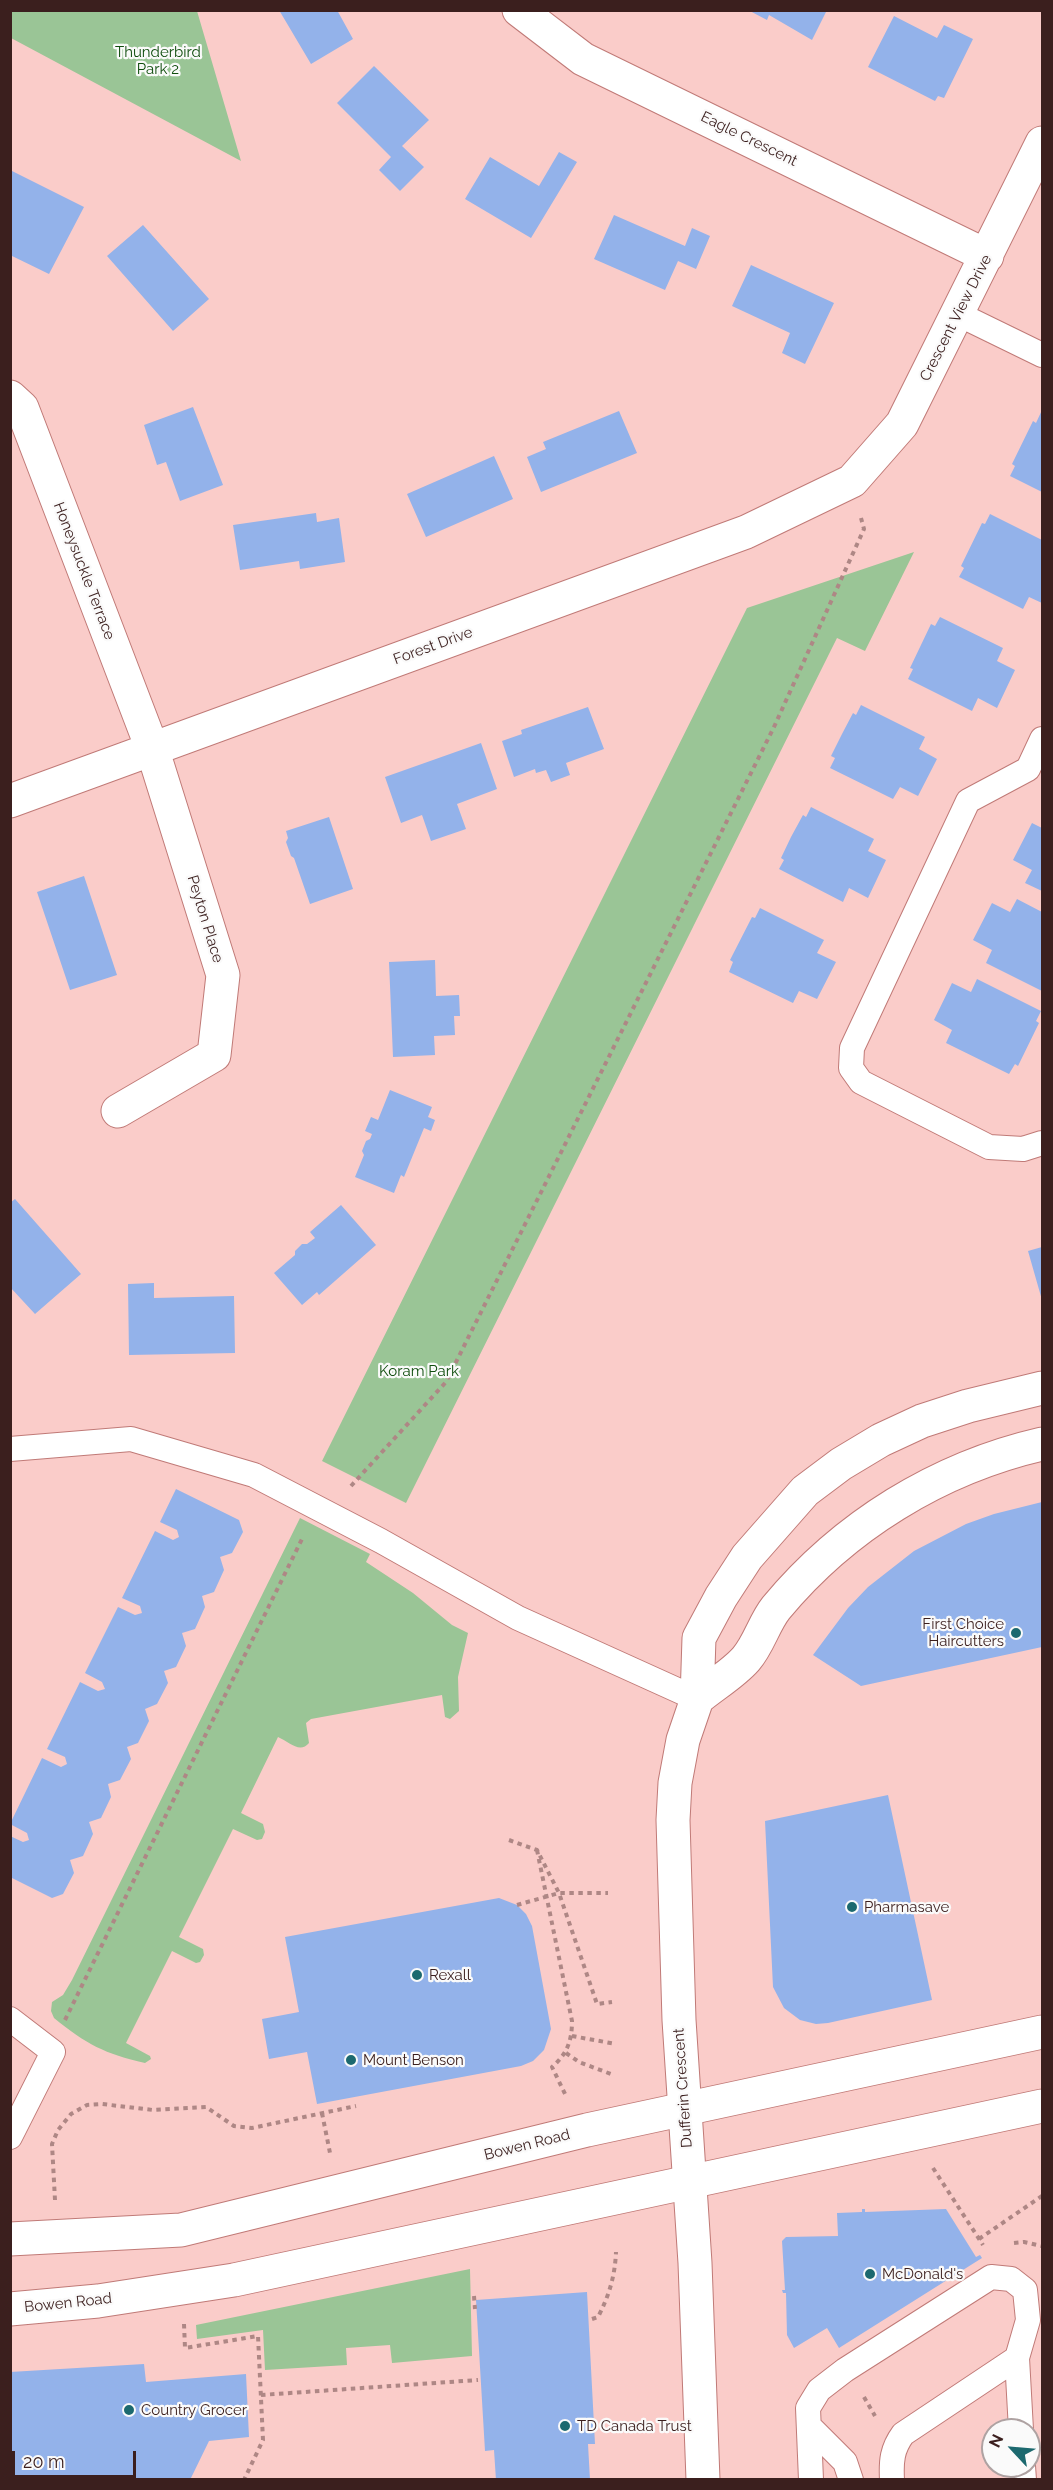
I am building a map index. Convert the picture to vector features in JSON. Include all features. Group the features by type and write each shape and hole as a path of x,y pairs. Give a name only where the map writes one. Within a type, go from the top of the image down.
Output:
{"street":[{"name":"Eagle Crescent","path":"519,10 583,59 987,255"},
{"name":"Crescent View Drive","path":"852,481 902,424 1042,143"},
{"name":"Honeysuckle Terrace","path":"10,397 22,408 152,748"},
{"name":"Forest Drive","path":"10,801 746,532 852,481"},
{"name":"Peyton Place","path":"118,1112 214,1055 223,975 152,748"},
{"name":"Dufferin Crescent","path":"703,2480 690,2184 678,2020 673,1820 675,1784 683,1740 697,1699 699,1638 721,1597 747,1557 805,1491 841,1464 881,1440 922,1421 968,1406 1042,1388"},
{"path":"697,1699 746,1659 775,1610 812,1569 852,1533 901,1500 979,1463 1042,1444"},
{"name":"Bowen Road","path":"10,2239 181,2230 587,2130 1042,2032"},
{"name":"Bowen Road","path":"10,2309 98,2301 234,2280 690,2184 1042,2106"}],"lane":[{"path":"958,314 1042,355"},
{"path":"1042,739 1035,773 968,801 852,1048 851,1068 861,1082 989,1147 1023,1149 1042,1143"},
{"path":"10,1449 131,1439 254,1475 381,1540 518,1618 697,1699"},
{"path":"10,2019 52,2052 10,2137"},
{"path":"811,2480 808,2408 819,2390 845,2370 991,2277 1011,2279 1025,2289 1028,2320 1017,2358 1020,2418"},
{"path":"892,2480 891,2459 903,2434 1017,2358"},
{"path":"810,2427 845,2462 851,2480"}],"path":[{"path":"52,2052 78,1990 306,1529 326,1513 446,1382 774,727 864,529 852,481"},
{"path":"509,1840 537,1850 559,1893 597,2004 612,2002"},
{"path":"537,1850 572,2021 572,2036 566,2053 552,2067 569,2102"},
{"path":"517,1905 559,1893 608,1893"},
{"path":"572,2036 616,2044"},
{"path":"566,2053 579,2062 611,2074"},
{"path":"55,2200 52,2144 58,2130 71,2114 87,2105 102,2104 153,2110 206,2108 234,2126 252,2128 356,2106"},
{"path":"322,2113 330,2153"},
{"path":"931,2166 988,2252"},
{"path":"979,2239 1042,2196"},
{"path":"592,2319 598,2317 608,2297 615,2272 616,2252"},
{"path":"474,2296 475,2308"},
{"path":"184,2321 184,2348 258,2336 263,2440 243,2480"},
{"path":"261,2396 478,2380"}],"green space":[{"name":"Thunderbird Park 2","path":"10,11 197,11 241,161 11,38"},
{"name":"Koram Park","path":"914,552 865,651 837,638 406,1503 322,1461 747,608"},
{"path":"300,1518 370,1554 366,1562 413,1593 452,1625 468,1633 458,1677 459,1711 450,1719 445,1717 442,1695 311,1719 306,1723 309,1743 306,1746 294,1746 278,1737 241,1813 263,1824 265,1832 262,1839 257,1840 233,1829 179,1937 203,1949 204,1955 200,1962 196,1963 172,1951 126,2043 150,2056 151,2059 145,2063 118,2056 86,2041 54,2018 51,2011 52,2002 63,1995 72,1980"},
{"path":"470,2269 472,2356 392,2363 390,2345 346,2348 347,2365 265,2370 263,2330 197,2339 196,2325"}],"building":[{"path":"279,10 337,10 353,39 311,64"},
{"path":"748,10 827,10 812,40 769,15 767,20"},
{"path":"894,16 937,38 944,25 973,39 944,98 938,96 935,101 868,67"},
{"path":"374,66 429,120 402,146 424,167 400,191 379,170 391,157 337,103"},
{"path":"559,152 577,162 531,238 465,199 490,157 539,186"},
{"path":"10,170 84,207 49,274 10,255"},
{"path":"614,215 685,246 692,228 710,236 696,269 678,261 665,290 594,259"},
{"path":"143,225 209,299 173,331 107,256"},
{"path":"751,265 834,303 805,364 782,353 790,333 732,306"},
{"path":"193,407 223,485 180,501 166,462 157,465 144,425"},
{"path":"1042,410 1042,492 1010,476 1015,466 1012,464 1033,421 1036,423"},
{"path":"619,411 637,453 541,492 527,457 546,449 543,442"},
{"path":"494,456 513,499 426,537 407,494"},
{"path":"316,513 317,522 339,518 345,562 300,569 299,561 240,570 233,525"},
{"path":"990,514 1042,540 1042,603 1029,597 1023,609 959,577 964,568 961,566 982,523 985,524"},
{"path":"940,617 1003,648 997,661 1015,670 997,708 978,698 972,711 908,679 913,669 910,668 931,624 935,626"},
{"path":"861,705 925,737 919,749 937,759 918,796 900,787 893,799 830,768 835,758 831,756 853,713 856,715"},
{"path":"588,707 604,749 566,763 570,775 551,782 546,770 536,773 535,769 514,777 502,741 522,734 521,730"},
{"path":"481,743 497,789 457,804 466,829 431,841 422,815 401,823 385,777"},
{"path":"811,807 874,839 868,851 886,860 868,898 849,888 843,902 779,869 784,860 781,858 791,837 803,815 806,817"},
{"path":"329,817 353,889 310,904 286,842 288,838 286,831"},
{"path":"1032,823 1042,828 1042,891 1025,883 1032,870 1013,860"},
{"path":"84,876 117,975 70,990 37,892"},
{"path":"1017,899 1042,912 1042,991 986,963 992,950 973,940 992,903 1010,912"},
{"path":"760,908 824,940 817,953 836,962 817,999 799,991 793,1003 729,972 733,962 730,960 752,917 755,918"},
{"path":"435,960 436,996 459,995 460,1016 454,1016 455,1035 434,1036 435,1055 393,1057 389,962"},
{"path":"977,979 1041,1011 1036,1021 1039,1023 1018,1066 1015,1064 1009,1074 946,1043 952,1030 934,1020 952,983 971,992"},
{"path":"390,1090 432,1107 428,1117 435,1120 431,1131 424,1128 404,1177 401,1175 394,1193 355,1177 364,1155 362,1151 372,1134 365,1131 371,1117 378,1120"},
{"path":"15,1199 81,1274 35,1314 10,1287 10,1203"},
{"path":"341,1205 376,1245 319,1295 317,1292 302,1305 274,1273 295,1255 295,1251 302,1244 307,1244 315,1238 310,1232"},
{"path":"1042,1247 1042,1300 1028,1251"},
{"path":"154,1283 154,1298 234,1296 235,1353 129,1355 128,1284"},
{"path":"176,1489 239,1520 243,1532 232,1553 220,1557 224,1570 214,1592 202,1596 205,1607 195,1629 182,1633 186,1646 176,1667 164,1671 168,1683 157,1704 145,1709 149,1721 138,1743 127,1747 131,1759 120,1780 108,1784 111,1797 101,1818 89,1822 93,1834 83,1856 70,1860 74,1873 63,1894 52,1898 10,1877 10,1836 23,1842 29,1840 27,1833 10,1824 42,1758 61,1767 67,1764 65,1757 47,1749 80,1682 98,1691 105,1689 102,1682 85,1673 118,1607 135,1615 142,1613 140,1606 122,1598 155,1531 173,1540 179,1537 177,1530 160,1522"},
{"path":"1042,1502 1042,1647 861,1686 813,1655 848,1608 868,1587 914,1551 966,1524 994,1514"},
{"path":"888,1795 932,2000 828,2023 816,2024 800,2020 784,2008 773,1987 765,1821"},
{"name":"Rexall","path":"499,1898 517,1905 526,1914 532,1926 551,2029 544,2050 533,2061 521,2066 317,2104 307,2052 269,2059 262,2019 299,2012 285,1937"},
{"name":"McDonald's","path":"862,2209 865,2209 865,2212 946,2209 976,2257 980,2255 982,2258 839,2348 827,2328 794,2348 787,2335 786,2293 782,2290 785,2290 782,2241 786,2237 838,2236 837,2213 862,2212"},
{"path":"587,2292 595,2444 588,2444 590,2480 496,2480 494,2450 485,2451 476,2300"},
{"name":"Country Grocer","path":"144,2364 146,2382 246,2374 249,2437 209,2441 190,2480 10,2480 10,2372"}],"place":[{"name":"First Choice Haircutters","path":"1016,1633"},
{"name":"Pharmasave","path":"852,1907"},
{"name":"Rexall","path":"417,1975"},
{"name":"Mount Benson","path":"351,2060"},
{"name":"McDonald's","path":"870,2274"},
{"name":"Country Grocer","path":"129,2410"},
{"name":"TD Canada Trust","path":"565,2426"}]}
